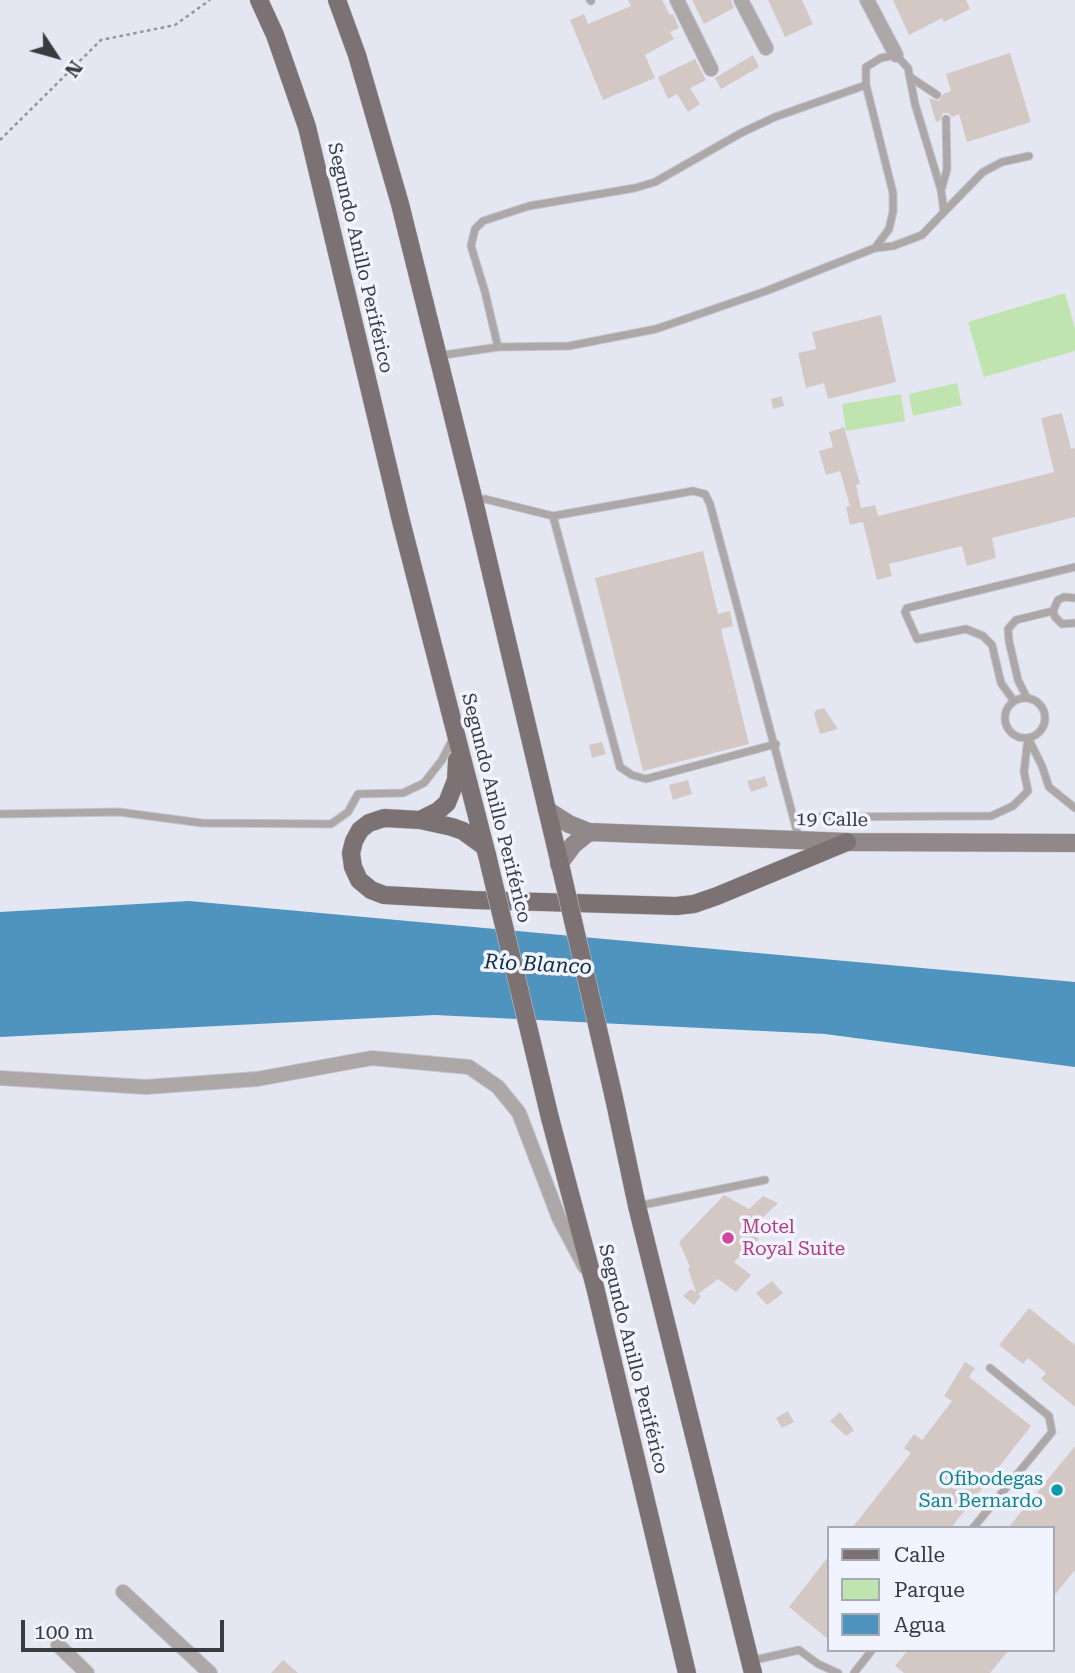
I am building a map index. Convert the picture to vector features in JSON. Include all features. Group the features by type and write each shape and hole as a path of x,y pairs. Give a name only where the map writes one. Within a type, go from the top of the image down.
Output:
{"main road":[{"name":"Segundo Anillo Periférico","path":"258,0 275,35 307,127 401,521 486,851 550,1118 596,1287 687,1673"},
{"path":"337,0 357,55 400,204 474,501 638,1206 751,1667"},
{"path":"420,820 438,811 452,795 456,780 457,738"},
{"name":"19 Calle","path":"547,810 569,824 589,832 847,842 1075,843"},
{"path":"486,851 463,831 420,820 384,818 369,823 360,830 352,853 359,880 370,890 395,896 474,901 685,905 717,896 847,842"},
{"path":"560,869 573,845 589,832"}],"street":[{"path":"677,0 711,69"},
{"path":"741,0 766,48"},
{"path":"867,0 896,55"},
{"path":"0,1078 146,1087 257,1079 372,1059 469,1067 498,1087 519,1113 559,1218 596,1287"},
{"path":"123,1592 209,1673"},
{"path":"58,1645 87,1673"}],"lane":[{"path":"875,248 889,229 893,193 866,85 866,67 881,58 896,55 908,68 915,104 941,190 944,212"},
{"path":"910,76 937,95"},
{"path":"498,347 471,246 475,229 483,221 529,206 635,188 654,181 775,117 866,85"},
{"path":"941,190 947,169 946,119"},
{"path":"437,357 498,347 569,346 656,329 766,291 875,248 893,246 922,235 983,172 1002,162 1029,156"},
{"path":"474,501 485,499 553,516 693,492 705,494 776,744 799,840"},
{"path":"553,516 620,767 632,775 646,779 776,744"},
{"path":"1014,701 1001,683 992,645 983,636 966,629 917,639 905,612 907,608 1075,567"},
{"path":"1075,598 1070,596 1058,600 1053,611 1062,624 1075,623"},
{"path":"1027,698 1014,701 1006,712 1006,725 1014,735 1028,738 1039,732 1045,716 1038,703 1027,698 1017,680 1008,629 1016,620 1053,611"},
{"path":"0,814 119,812 202,823 331,824 348,812 358,794 403,793 424,783 457,738"},
{"path":"794,817 991,816 1013,806 1028,791 1024,772 1028,738"},
{"path":"1028,738 1049,787 1075,808"},
{"path":"638,1206 765,1180"},
{"path":"975,1526 1052,1432 1049,1416 990,1367"},
{"path":"751,1667 799,1650 818,1664 838,1673"},
{"path":"854,1673 870,1652"}],"path":[{"path":"0,140 101,40 174,25 210,0"}],"green space":[{"path":"1065,293 1075,328 1075,351 984,377 968,322"},
{"path":"957,383 962,405 913,416 909,394"},
{"path":"901,394 905,421 846,431 842,404"}],"water":[{"name":"Río Blanco","path":"189,901 1075,982 1075,1067 825,1034 435,1015 0,1037 0,912"}],"building":[{"path":"628,0 662,0 670,15 673,14 679,28 670,32 674,39 645,55 655,78 603,100 570,20 584,14 588,24 631,6"},
{"path":"692,0 731,0 734,8 704,24"},
{"path":"768,0 802,0 813,24 785,37"},
{"path":"893,0 966,0 970,9 944,22 942,18 909,35"},
{"path":"1010,53 1031,122 967,142 959,114 952,117 943,113 940,121 936,122 929,98 939,101 943,94 951,91 946,74"},
{"path":"753,55 759,67 721,89 715,78"},
{"path":"695,59 706,80 690,88 700,104 688,112 677,94 668,99 658,77"},
{"path":"881,315 896,382 828,399 824,383 806,388 798,353 816,349 812,332"},
{"path":"782,396 784,406 773,409 771,399"},
{"path":"1062,413 1071,449 1075,448 1075,517 992,538 996,558 967,566 962,546 889,564 892,576 877,580 863,522 850,525 846,507 850,506 840,471 826,475 819,451 833,447 829,432 844,427 860,484 856,485 861,508 875,505 878,516 1054,472 1041,418"},
{"path":"703,551 718,614 730,611 733,626 721,629 749,744 643,771 595,578"},
{"path":"824,708 838,729 820,734 814,714 816,710"},
{"path":"602,742 606,754 592,758 589,745"},
{"path":"765,776 768,786 751,792 747,781"},
{"path":"688,780 692,794 673,800 669,785"},
{"path":"724,1195 749,1209 763,1196 778,1203 749,1231 759,1239 734,1262 751,1275 736,1292 718,1279 698,1294 701,1296 694,1305 683,1296 691,1289 696,1292 688,1269 690,1267 679,1242"},
{"path":"772,1281 783,1293 767,1305 756,1293"},
{"path":"1029,1308 1075,1345 1075,1407 1041,1379 1046,1373 1028,1358 1023,1364 999,1345"},
{"path":"965,1362 975,1368 969,1377 1031,1426 953,1526 854,1526 911,1453 904,1448 914,1434 922,1440 952,1401 944,1396"},
{"path":"788,1411 794,1422 782,1428 776,1418"},
{"path":"840,1412 854,1430 846,1436 830,1421"},
{"name":"Ofibodegas San Bernardo","path":"1075,1446 1075,1570 1054,1596 1054,1526 1010,1526"},
{"path":"827,1558 827,1638 789,1607"},
{"path":"906,1652 1007,1652 990,1673 904,1673 895,1666"},
{"path":"283,1660 298,1673 271,1673"}],"place":[{"name":"Motel Royal Suite","path":"728,1238"},
{"name":"Ofibodegas San Bernardo","path":"1057,1490"}]}
